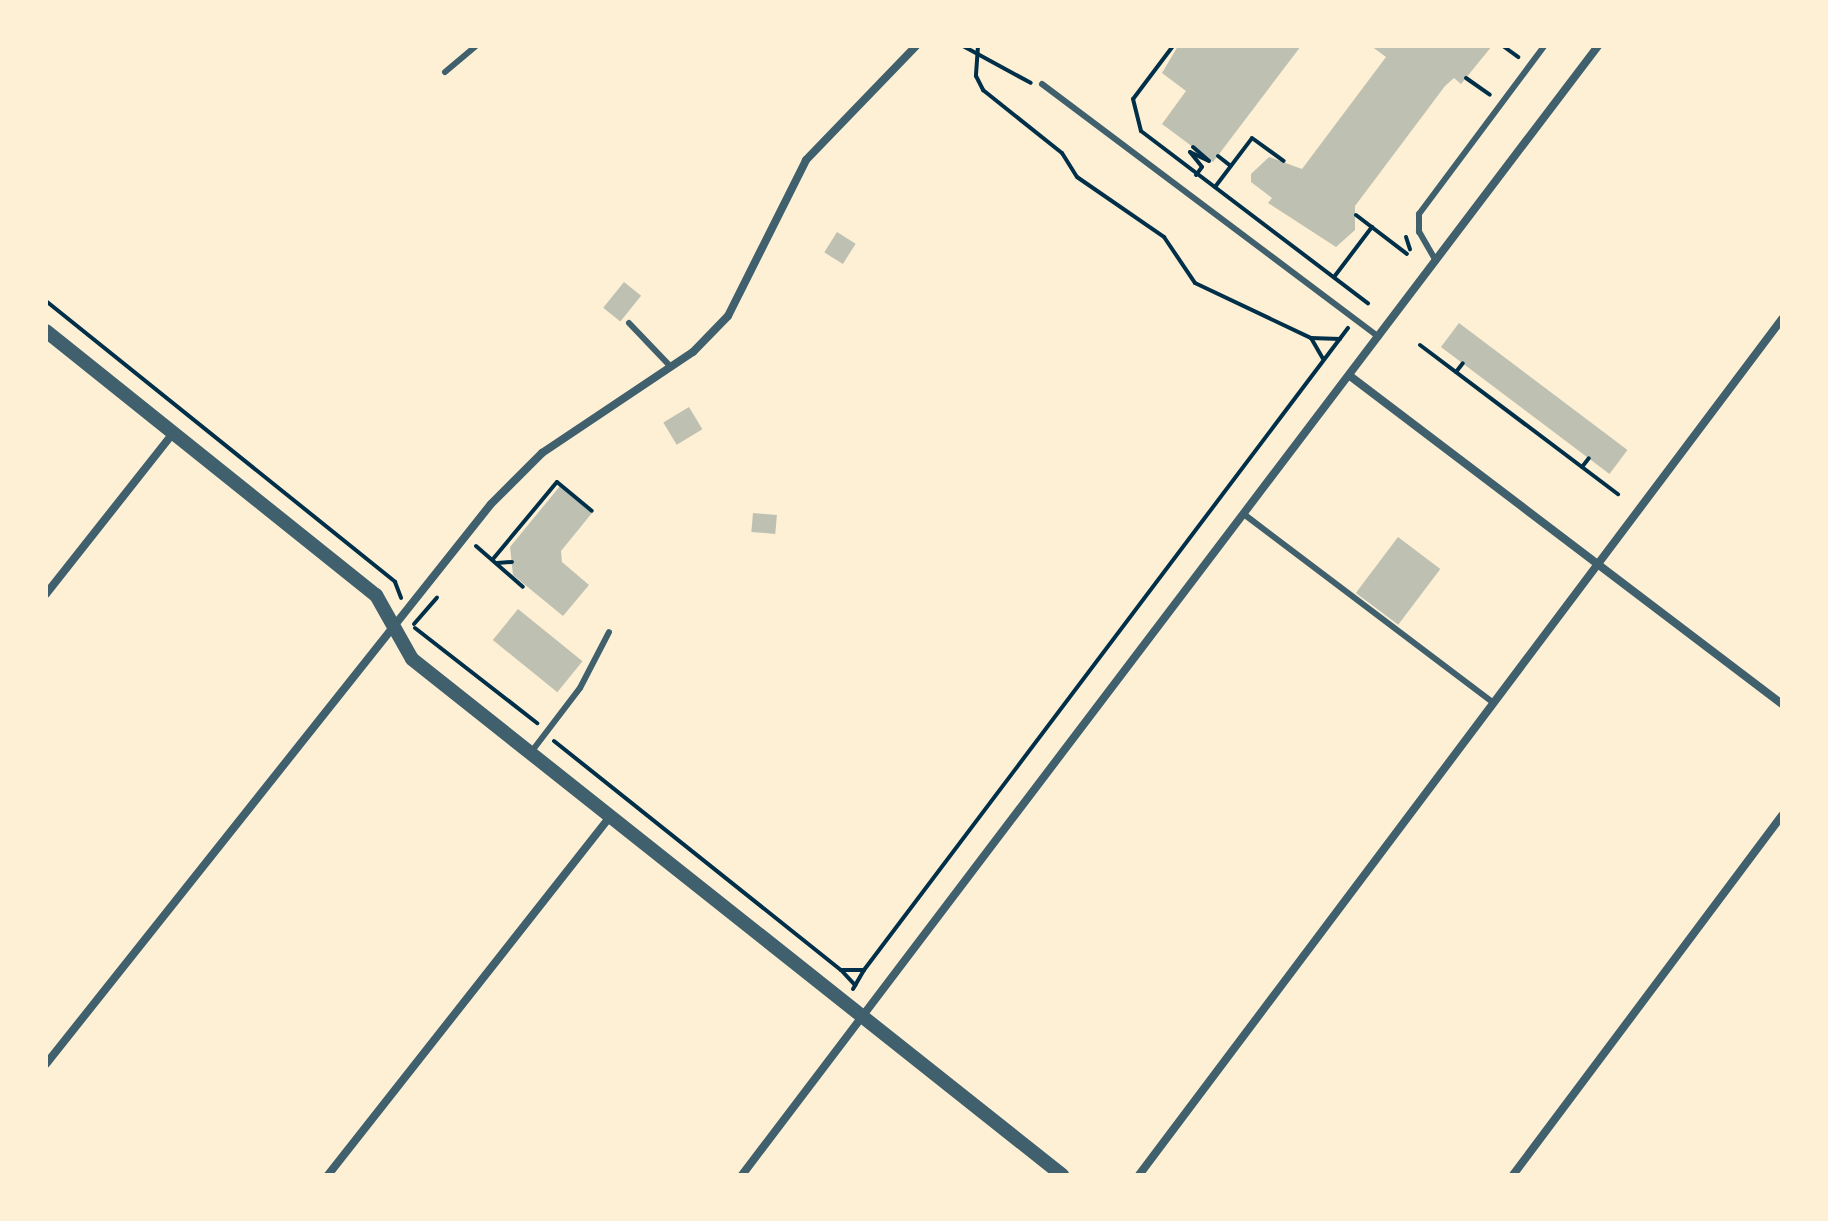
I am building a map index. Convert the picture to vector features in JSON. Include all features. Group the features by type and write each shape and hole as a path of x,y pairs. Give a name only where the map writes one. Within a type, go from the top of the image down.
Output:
{"street":[{"path":"46,1064 392,627 518,475 571,431 671,367 712,335 742,296 806,160 916,46"},
{"path":"742,1175 865,1018 1598,46"},
{"path":"1139,1175 1782,319"},
{"path":"46,331 376,595 412,659 1062,1175"},
{"path":"1350,376 1600,562 1782,704"},
{"path":"46,594 173,433"},
{"path":"328,1175 611,816"},
{"path":"1513,1175 1782,816"}],"lane":[{"path":"445,72 476,46"},
{"path":"1436,261 1419,232 1419,214 1544,46"},
{"path":"1042,84 1379,337"},
{"path":"629,323 671,367"},
{"path":"1245,515 1494,703"},
{"path":"529,754 580,688 609,632"}],"path":[{"path":"963,46 977,49 1015,72"},
{"path":"1173,46 1133,110 1141,131 1368,303"},
{"path":"1503,46 1518,57"},
{"path":"977,49 983,90 1062,153 1110,204 1164,237 1195,283 1311,338 1340,339"},
{"path":"1466,78 1490,95"},
{"path":"1214,188 1252,138 1284,161"},
{"path":"1193,147 1209,161 1190,152 1202,167 1196,175"},
{"path":"1218,156 1231,166"},
{"path":"1356,215 1407,254"},
{"path":"1334,277 1372,227"},
{"path":"46,301 396,585"},
{"path":"551,737 841,970 854,987 1350,326"},
{"path":"1311,338 1324,360"},
{"path":"1420,345 1618,494"},
{"path":"1456,372 1463,363"},
{"path":"1499,404 1503,399"},
{"path":"1540,435 1546,428"},
{"path":"1582,467 1589,458"},
{"path":"495,561 557,482 592,511"},
{"path":"468,552 474,544 523,587"},
{"path":"495,561 512,562"},
{"path":"412,625 541,727"},
{"path":"841,970 864,970"}],"building":[{"path":"1178,46 1301,46 1213,162 1162,124 1186,91 1162,73"},
{"path":"1371,46 1492,46 1461,84 1454,78 1445,86 1355,206 1355,230 1336,247 1268,203 1272,198 1251,182 1251,174 1269,157 1302,169 1386,57"},
{"path":"837,232 856,244 843,264 824,252"},
{"path":"624,282 641,296 620,321 603,308"},
{"path":"1459,323 1628,450 1609,474 1441,347"},
{"path":"689,407 702,429 677,445 663,422"},
{"path":"560,486 592,513 561,551 562,562 589,585 563,616 513,575 510,547"},
{"path":"753,513 777,515 775,534 751,532"},
{"path":"1398,537 1440,569 1398,625 1356,593"},
{"path":"518,609 583,661 557,692 493,640"}]}
